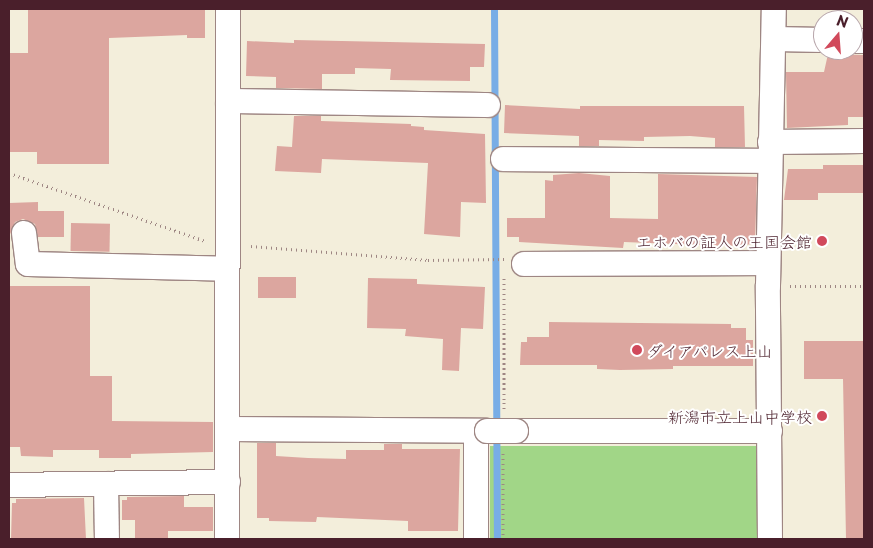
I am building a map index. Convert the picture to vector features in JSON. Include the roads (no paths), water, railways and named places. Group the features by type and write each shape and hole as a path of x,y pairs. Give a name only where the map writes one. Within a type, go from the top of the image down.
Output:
{"street":[{"path":"227,539 229,428 228,9"},
{"path":"770,539 768,263 775,39 774,9"},
{"path":"775,39 813,40"},
{"path":"228,101 488,105"},
{"path":"503,159 770,151 864,142"},
{"path":"24,233 28,264 228,269"},
{"path":"524,264 768,263"},
{"path":"229,428 496,434 770,431"},
{"path":"476,539 496,434"},
{"path":"9,485 228,482"},
{"path":"106,484 107,539"}],"waterway":[{"path":"494,9 497,539"}],"place":[{"name":"エホバの証人の王国会館","path":"822,241"},
{"name":"ダイアパレス上山","path":"637,350"},
{"name":"新潟市立上山中学校","path":"822,416"}]}
